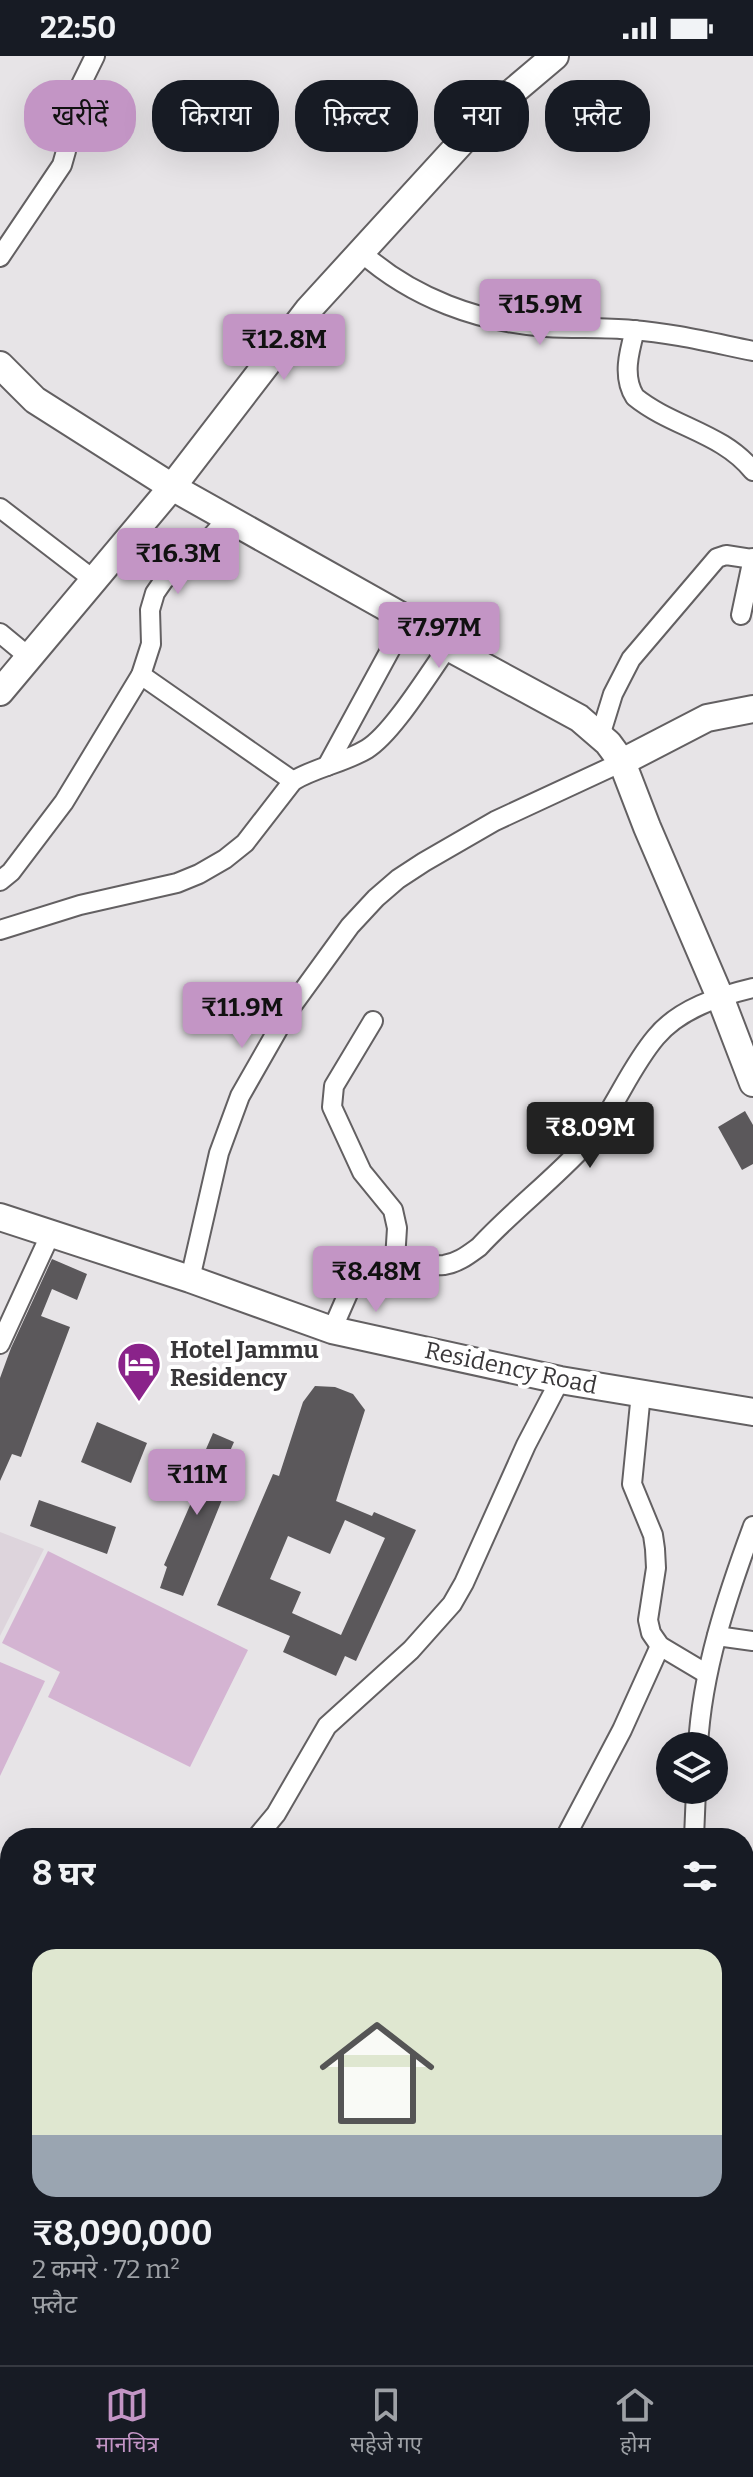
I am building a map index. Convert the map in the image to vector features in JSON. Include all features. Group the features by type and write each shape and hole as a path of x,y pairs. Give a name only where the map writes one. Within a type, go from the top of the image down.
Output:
{"street":[{"path":"0,257 62,165 66,151 66,115 95,56"},
{"path":"0,692 172,487 309,309 490,111 555,56"},
{"path":"362,253 385,273 418,294 487,318 542,327 635,330 753,351"},
{"path":"635,330 627,368 635,397 725,446 753,471"},
{"path":"1,367 35,400 172,487 407,619 448,647 579,718 600,736 622,762 753,1083"},
{"path":"0,508 94,580"},
{"path":"0,881 11,872 64,802 141,675 151,644 150,610 155,593 227,519"},
{"path":"600,736 613,694 631,659 717,558 726,555 753,558 741,615"},
{"path":"327,766 407,619"},
{"path":"0,633 29,657"},
{"path":"0,930 80,905 165,886 199,874 225,859 245,843 293,781 371,747 390,728 448,647"},
{"path":"141,675 293,781"},
{"path":"190,1279 219,1153 240,1096 289,1010 350,926 376,898 424,862 495,821 622,762 707,718 753,709"},
{"path":"332,1330 360,1266 375,1260 443,1265 463,1259 587,1143 656,1036 676,1018 720,997 753,987"},
{"path":"373,1021 334,1086 332,1107 362,1172 393,1210 397,1228 395,1260"},
{"name":"Residency Road","path":"0,1217 190,1279 332,1330 560,1380 753,1412"},
{"path":"0,1344 51,1233"},
{"path":"264,1828 276,1814 327,1726 411,1650 452,1604 560,1380"},
{"path":"641,1393 632,1484 653,1535 656,1568 648,1620 651,1633 660,1646 707,1674"},
{"path":"699,1732 700,1705 717,1636 753,1526"},
{"path":"717,1636 753,1641"},
{"path":"570,1828 622,1730 660,1646"},
{"path":"694,1828 695,1804"}],"shaded area":[{"path":"0,1532 44,1549 0,1636"},
{"path":"48,1551 248,1650 190,1767 48,1697 60,1672 2,1643"},
{"path":"0,1662 45,1681 0,1776"}],"building":[{"path":"745,1111 753,1125 753,1164 742,1170 718,1127"},
{"path":"52,1259 87,1274 77,1300 52,1289 41,1316 70,1327 21,1457 12,1454 0,1481 0,1378"},
{"path":"315,1386 335,1387 353,1394 365,1410 336,1501 372,1516 374,1512 416,1530 356,1661 345,1656 336,1676 283,1652 290,1636 217,1605 273,1474 279,1476 303,1402","holes":["345,1520 385,1538 341,1635 292,1613 301,1592 270,1579 288,1536 330,1554"]},
{"path":"97,1422 147,1443 131,1483 81,1462"},
{"path":"213,1433 234,1442 215,1485 226,1490 183,1596 160,1588 167,1567 164,1565 194,1496 187,1493"},
{"path":"39,1500 116,1527 107,1554 30,1526"}],"place":[{"name":"Hotel Jammu Residency","path":"139,1403"}]}
